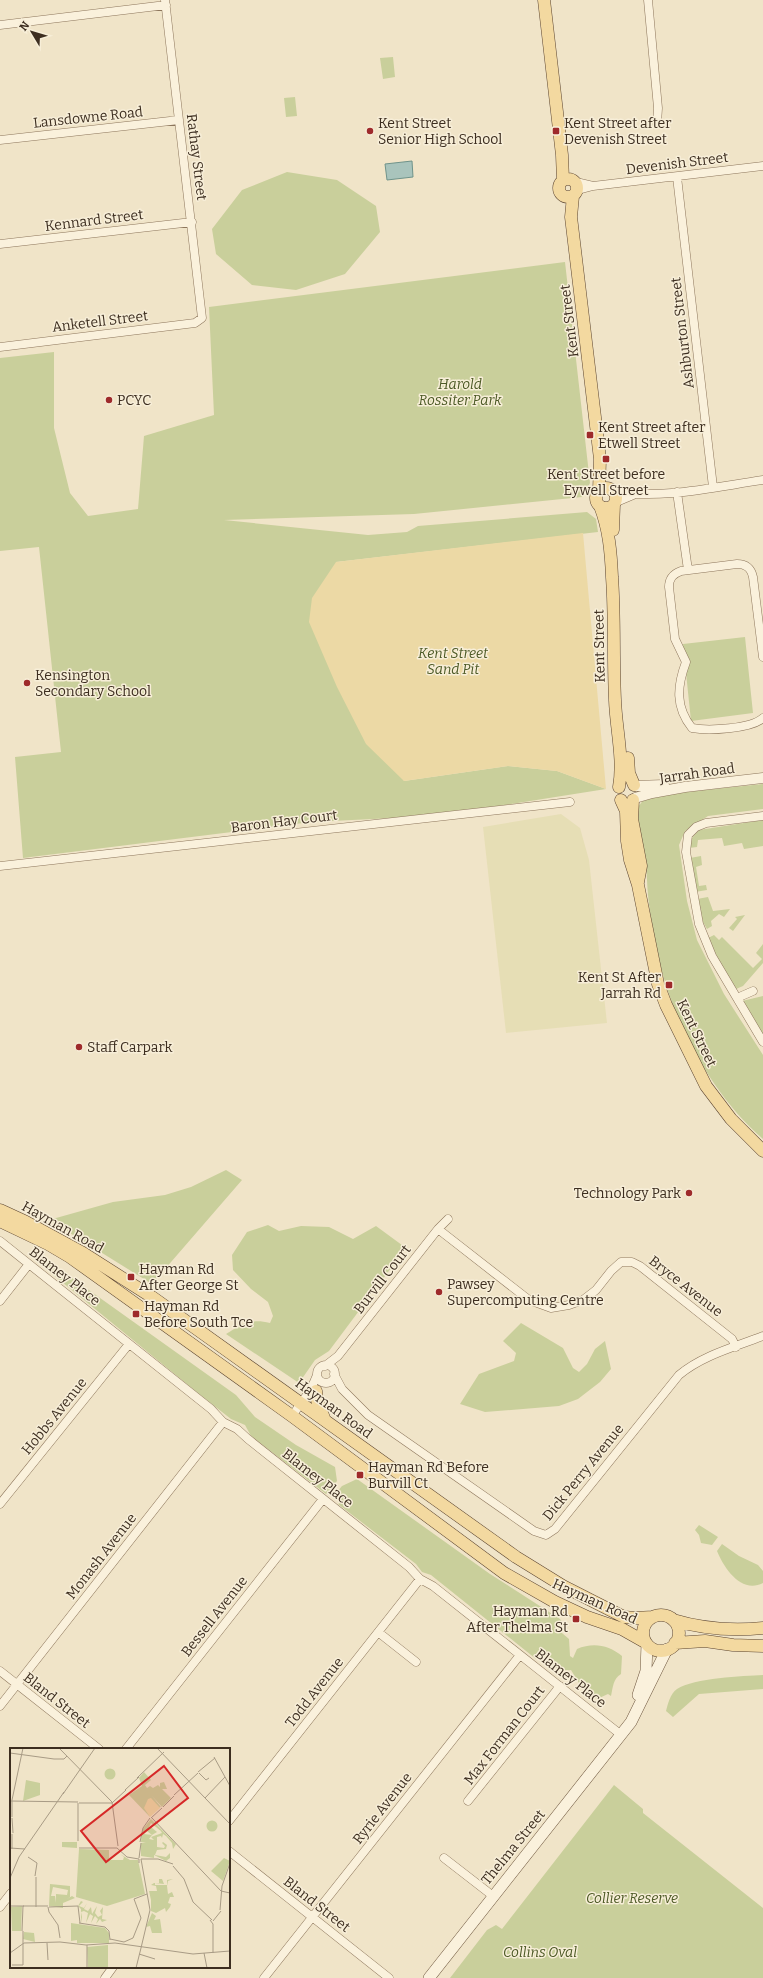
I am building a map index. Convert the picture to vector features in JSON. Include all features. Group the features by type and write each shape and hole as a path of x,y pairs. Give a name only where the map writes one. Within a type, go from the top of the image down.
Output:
{"main road":[{"name":"Kent Street","path":"544,0 562,155 571,187 571,217 601,470 610,496 619,611 624,719 629,773 634,786"},
{"name":"Kent Street","path":"610,496 607,508 600,506 608,533 612,569 616,713 621,761 619,788"},
{"path":"626,783 634,786 637,791 630,800 618,796 619,788 626,783"},
{"name":"Kent Street","path":"630,800 626,811 627,841 630,860 638,885 658,984 679,1035 706,1086 743,1132 763,1151"},
{"name":"Hayman Road","path":"0,1210 26,1222 83,1253 152,1297 548,1578 624,1616 634,1618 653,1617"},
{"name":"Hayman Road","path":"0,1221 48,1244 70,1257 294,1417 504,1573 555,1602 587,1617 622,1629 646,1643"},
{"path":"322,1385 317,1400 325,1419"},
{"path":"763,1628 743,1630 710,1628 673,1620 664,1615 653,1617 645,1624 643,1629 646,1643 656,1650 671,1646 705,1641 733,1645 763,1646"},
{"path":"671,1646 678,1629 673,1620"},
{"name":"Thelma Street","path":"620,1734 642,1686 646,1671 646,1643"},
{"name":"Thelma Street","path":"428,1978 631,1722 671,1646"}],"street":[{"path":"648,0 658,108 657,123"},
{"path":"0,25 165,2"},
{"name":"Rathay Street","path":"165,2 178,120 192,222 202,318"},
{"name":"Lansdowne Road","path":"0,140 178,120"},
{"name":"Devenish Street","path":"571,187 677,177 763,166"},
{"name":"Ashburton Street","path":"677,177 713,487"},
{"name":"Kennard Street","path":"0,244 192,222"},
{"name":"Anketell Street","path":"0,347 195,323 202,318"},
{"path":"610,496 677,492 763,480"},
{"path":"677,492 688,570"},
{"path":"610,496 633,495"},
{"path":"763,657 753,577 750,569 744,565 737,564 688,570 674,575 669,582 669,587 675,639 686,662 679,684 684,718 692,728 709,730 752,724 763,718"},
{"name":"Jarrah Road","path":"634,786 654,786 763,773"},
{"name":"Jarrah Road","path":"630,800 678,788 763,778"},
{"name":"Baron Hay Court","path":"0,866 570,802"},
{"path":"763,816 706,823 696,827 688,835 686,843 692,896 699,924 712,956 763,1042"},
{"path":"737,998 753,991"},
{"name":"Burvill Court","path":"325,1366 338,1356 438,1229 448,1219"},
{"name":"Bryce Avenue","path":"438,1229 529,1300 551,1308 569,1305 583,1300 596,1290 620,1262 632,1262 640,1266 732,1339 736,1347"},
{"name":"Blamey Place","path":"0,1241 211,1409 223,1422 241,1431 248,1439 409,1567 420,1579 433,1586 620,1734"},
{"path":"0,1301 29,1264"},
{"name":"Dick Perry Avenue","path":"334,1373 342,1389 368,1415 534,1531 546,1535 555,1529 679,1375 690,1366 763,1336"},
{"name":"Hobbs Avenue","path":"0,1504 129,1344"},
{"name":"Burvill Court","path":"334,1373 338,1356"},
{"path":"294,1417 322,1385 332,1380 334,1373 331,1367 325,1366 319,1369 304,1404"},
{"path":"317,1375 322,1385"},
{"name":"Dick Perry Avenue","path":"322,1385 342,1389"},
{"name":"Monash Avenue","path":"0,1706 223,1422"},
{"name":"Bessell Avenue","path":"127,1748 323,1499"},
{"name":"Todd Avenue","path":"230,1820 420,1579"},
{"path":"378,1632 416,1662"},
{"name":"Ryrie Avenue","path":"264,1978 520,1655"},
{"name":"Bland Street","path":"0,1671 98,1748"},
{"name":"Max Forman Court","path":"468,1801 560,1686"},
{"name":"Bland Street","path":"230,1852 389,1978"},
{"path":"444,1858 492,1896"},
{"path":"0,1907 10,1895"},
{"path":"105,1978 112,1968"}],"shaded area":[{"path":"561,814 580,828 589,860 607,1023 506,1033 483,827"}],"green space":[{"path":"393,57 395,77 383,79 380,58"},
{"path":"295,97 297,116 286,117 284,98"},
{"path":"287,172 337,180 376,206 380,232 345,274 296,290 252,285 216,254 212,229 242,190"},
{"name":"Harold Rossiter Park","path":"565,262 590,483 582,497 414,514 224,520 368,535 407,532 418,526 587,512 596,519 598,532 336,562 404,781 508,766 557,771 606,789 435,816 311,822 23,858 15,757 61,752 39,547 0,551 0,358 54,352 54,428 70,493 88,516 138,509 144,436 214,415 209,307"},
{"path":"745,637 753,713 691,721 683,644"},
{"path":"763,784 763,809 708,816 685,831 679,845 687,901 697,940 724,994 763,1055 763,1139 728,1103 713,1082 686,1036 676,1012 660,964 651,921 645,859 637,811 638,807 647,796"},
{"path":"763,820 763,846 744,849 742,843 724,846 722,838 698,840 697,847 689,848 691,839 699,830"},
{"path":"701,856 702,865 696,867 699,886 706,885 707,890 695,892 690,858"},
{"path":"708,897 713,911 730,909 724,917 719,914 711,921 712,926 707,929 703,922 697,899"},
{"path":"745,915 733,931 729,928 737,919 735,917"},
{"path":"714,935 719,940 722,937 753,968 762,959 756,953 763,944 763,963 743,986 736,989 716,957 708,938"},
{"path":"763,996 763,1036 742,1001"},
{"path":"226,1170 242,1180 152,1284 49,1220 113,1202 165,1195 191,1187"},
{"path":"268,1225 279,1231 301,1226 329,1227 353,1239 376,1226 406,1248 329,1351 315,1360 299,1383 226,1334 247,1323 257,1321 270,1323 273,1316 268,1302 251,1289 233,1270 232,1255 247,1232"},
{"path":"44,1258 236,1395 255,1417 296,1445 335,1467 337,1481 326,1494 251,1436 245,1425 231,1419 199,1394 40,1264"},
{"path":"521,1323 563,1348 573,1368 579,1372 587,1364 595,1349 605,1341 611,1369 600,1382 578,1399 559,1406 485,1412 460,1404 479,1374 514,1361 516,1353 503,1341"},
{"path":"357,1479 490,1574 560,1619 562,1622 556,1628 569,1639 570,1656 573,1658 577,1649 595,1645 612,1649 622,1656 621,1674 615,1681 611,1696 608,1694 597,1699 582,1688 571,1670 562,1670 557,1668 541,1653 536,1659 431,1575 422,1572 416,1564 338,1504 340,1503 336,1493 342,1486"},
{"path":"699,1525 718,1537 712,1545 701,1543 699,1535 695,1530"},
{"path":"722,1544 739,1556 758,1565 763,1571 763,1583 748,1585 734,1578 724,1565 717,1551"},
{"path":"763,1675 763,1689 699,1694 673,1717 666,1711 673,1694 677,1689 685,1685 719,1678"},
{"name":"Collier Reserve","path":"614,1785 643,1809 643,1813 763,1908 763,1978 450,1978 487,1930 496,1925 502,1929"}],"sand":[{"name":"Kent Street Sand Pit","path":"583,533 606,789 557,771 508,766 404,781 366,744 337,687 309,622 312,598 336,562"}],"water":[{"path":"412,161 413,177 387,180 385,164"}],"place":[{"name":"Kent Street Senior High School","path":"370,131"},
{"name":"Kent Street after Devenish Street","path":"556,131"},
{"name":"PCYC","path":"109,400"},
{"name":"Kent Street after Etwell Street","path":"590,435"},
{"name":"Kent Street before Eywell Street","path":"606,459"},
{"name":"Kensington Secondary School","path":"27,683"},
{"name":"Kent St After Jarrah Rd","path":"669,985"},
{"name":"Staff Carpark","path":"79,1047"},
{"name":"Technology Park","path":"689,1193"},
{"name":"Hayman Rd After George St","path":"131,1277"},
{"name":"Pawsey Supercomputing Centre","path":"439,1292"},
{"name":"Hayman Rd Before South Tce","path":"136,1314"},
{"name":"Hayman Rd Before Burvill Ct","path":"360,1475"},
{"name":"Hayman Rd After Thelma St","path":"576,1619"}],"park label":[{"name":"Collins Oval","path":"540,1952"}]}
